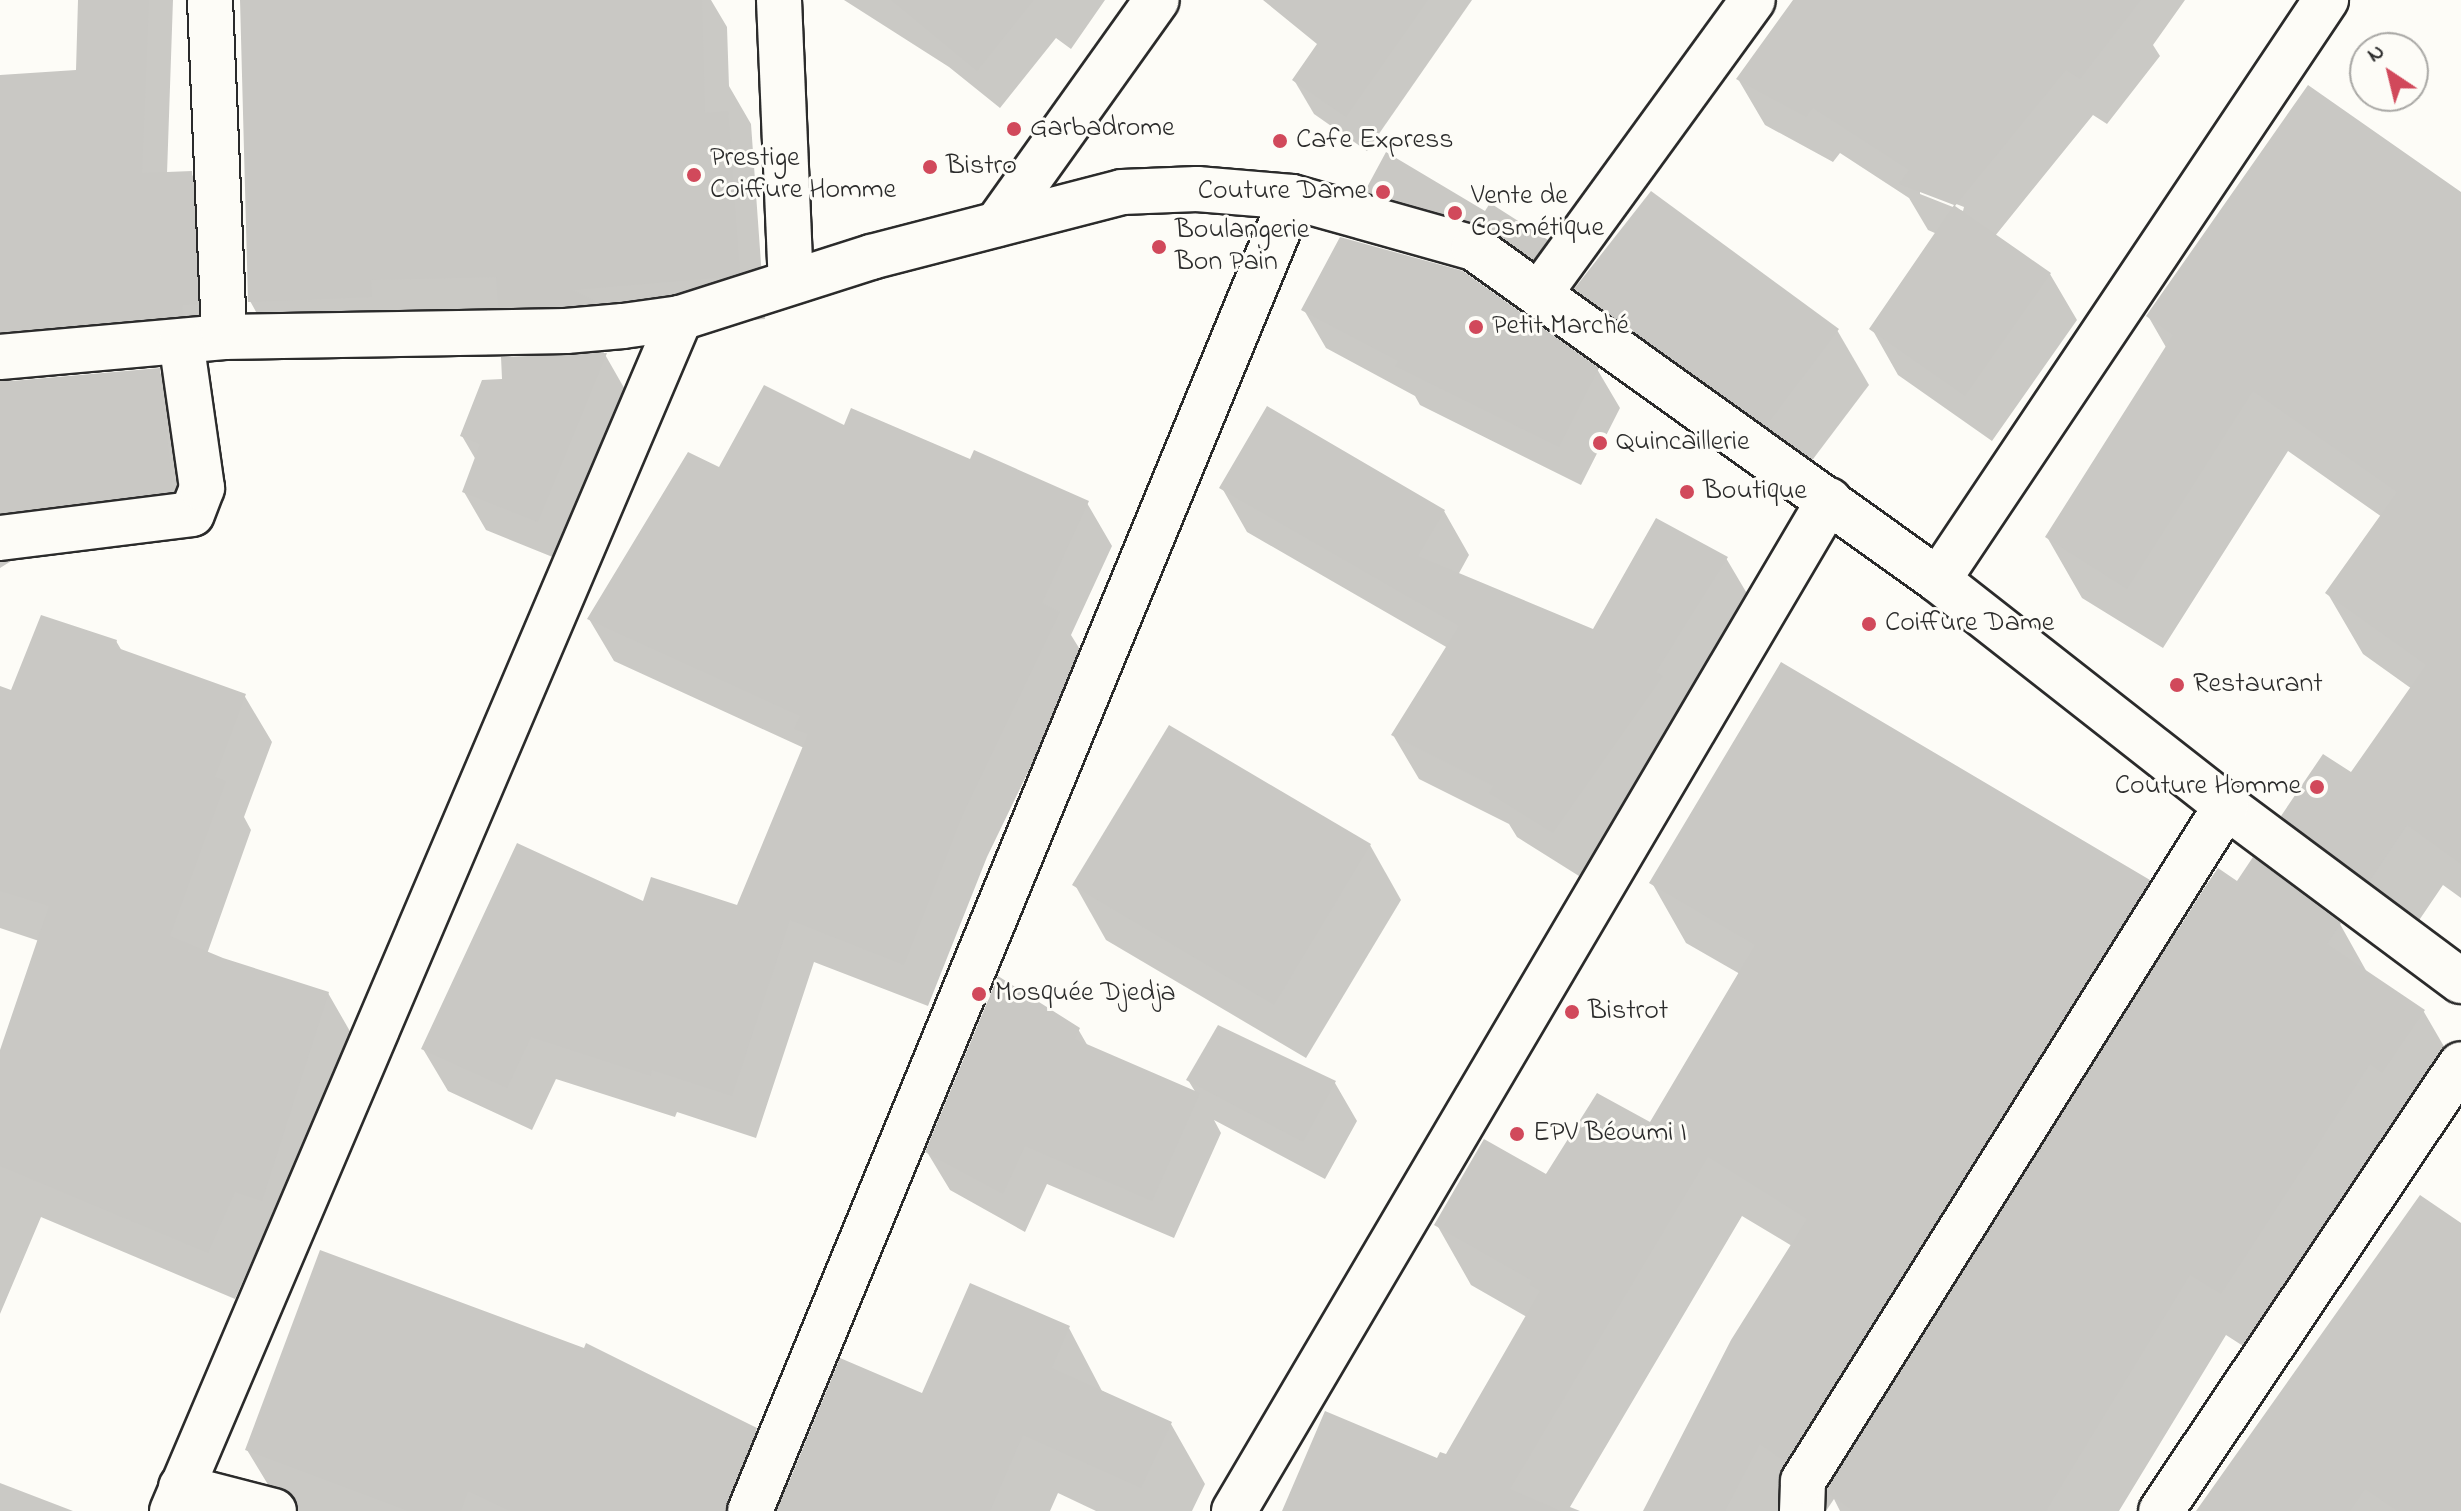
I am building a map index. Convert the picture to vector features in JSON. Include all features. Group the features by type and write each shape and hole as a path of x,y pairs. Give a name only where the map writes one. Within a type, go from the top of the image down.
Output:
{"street":[{"path":"210,0 224,337"},
{"path":"779,0 791,281"},
{"path":"997,224 1157,0"},
{"path":"1540,293 1753,0"},
{"path":"1938,580 2326,0"},
{"path":"0,357 224,337 566,331 680,318 791,281 1122,192 1197,189 1292,197 1474,248 1938,580 2226,806 2461,981"},
{"path":"750,1511 1292,197"},
{"path":"274,1511 177,1499 680,318"},
{"path":"0,538 192,514 202,488 181,341"},
{"path":"1234,1511 1829,500"},
{"path":"1802,1511 1803,1481 2226,806"},
{"path":"2161,1511 2461,1064"}],"building":[{"path":"78,0 149,0 142,173 192,171 198,304 182,305 183,314 163,317 0,332 0,75 76,70"},
{"path":"240,0 702,0 705,113 728,111 740,273 727,277 573,290 599,303 565,306 498,307 496,277 371,280 372,297 248,302"},
{"path":"891,0 1034,0 977,71"},
{"path":"1263,0 1428,0 1346,117 1292,80 1317,44"},
{"path":"1793,0 2141,0 2080,79 2066,70 1955,206 2051,273 1965,396 1869,329 1954,205 1899,184 1909,170 1813,108 1806,117 1736,79"},
{"path":"2308,85 2461,192 2461,864 2407,825 2369,882 2281,816 2323,754 2351,772 2426,665 2325,593 2397,492 2253,391 2127,589 2045,537 2173,335 2146,316"},
{"path":"1386,152 1485,211 1490,203 1548,240 1533,260 1481,224 1365,191"},
{"path":"1651,191 1839,329 1766,426 1574,289"},
{"path":"1340,237 1463,271 1599,368 1559,447 1395,366 1398,361 1301,310"},
{"path":"607,353 538,522 462,492 480,444 460,436 482,380 502,379 501,357"},
{"path":"160,368 173,491 0,513 0,382"},
{"path":"764,385 844,425 851,408 970,459 974,450 1089,501 1042,603 1060,612 963,814 904,965 790,920 732,1096 652,1070 651,1076 531,1037 507,1088 421,1049 517,843 643,901 651,877 737,905 808,734 794,729 800,716 587,619 688,452 719,467"},
{"path":"1267,406 1445,510 1418,556 1593,629 1656,518 1728,557 1656,672 1663,676 1553,833 1489,793 1493,786 1391,735 1459,626 1219,488"},
{"path":"41,615 117,640 115,647 246,694 215,777 226,781 170,936 223,958 329,992 262,1201 235,1192 208,1253 0,1166 0,1050 49,906 0,891 0,686 11,690"},
{"path":"1781,662 2150,880 1785,1462 1760,1444 1725,1511 1643,1511 1731,1340 1807,1219 1708,1157 1510,1489 1561,1511 1282,1511 1325,1411 1437,1458 1440,1452 1446,1454 1540,1291 1529,1284 1531,1280 1434,1225 1484,1139 1546,1174 1597,1093 1650,1122 1755,945 1649,883"},
{"path":"1169,725 1371,844 1274,1005 1072,885"},
{"path":"2253,857 2341,923 2327,944 2425,1010 2382,1073 2370,1064 2221,1294 2190,1275 2046,1511 1853,1511 1828,1493 1828,1489 2203,890 2218,868 2237,881"},
{"path":"998,976 1080,1028 1075,1039 1200,1093 1152,1201 1025,1146 1003,1194 925,1152"},
{"path":"1218,1025 1336,1081 1303,1142 1186,1080"},
{"path":"2420,1195 2461,1223 2461,1511 2397,1511 2365,1489 2350,1511 2196,1511"},
{"path":"320,1250 584,1348 586,1343 757,1428 726,1511 510,1511 468,1491 461,1511 408,1511 245,1450"},
{"path":"970,1283 1070,1326 1052,1368 1172,1422 1141,1488 1023,1435 990,1511 777,1511 840,1358 922,1393"}],"place":[{"name":"Garbadrome","path":"1014,129"},
{"name":"Cafe Express","path":"1280,141"},
{"name":"Bistro","path":"930,167"},
{"name":"Prestige Coiffure Homme","path":"694,175"},
{"name":"Couture Dame","path":"1383,192"},
{"name":"Vente de Cosmétique","path":"1455,213"},
{"name":"Boulangerie Bon Pain","path":"1159,247"},
{"name":"Petit Marché","path":"1476,327"},
{"name":"Quincaillerie","path":"1600,443"},
{"name":"Boutique","path":"1687,492"},
{"name":"Coiffure Dame","path":"1869,624"},
{"name":"Restaurant","path":"2177,685"},
{"name":"Couture Homme","path":"2317,787"},
{"name":"Mosquée Djedja","path":"979,994"},
{"name":"Bistrot","path":"1572,1012"},
{"name":"EPV Béoumi I","path":"1517,1134"}]}
